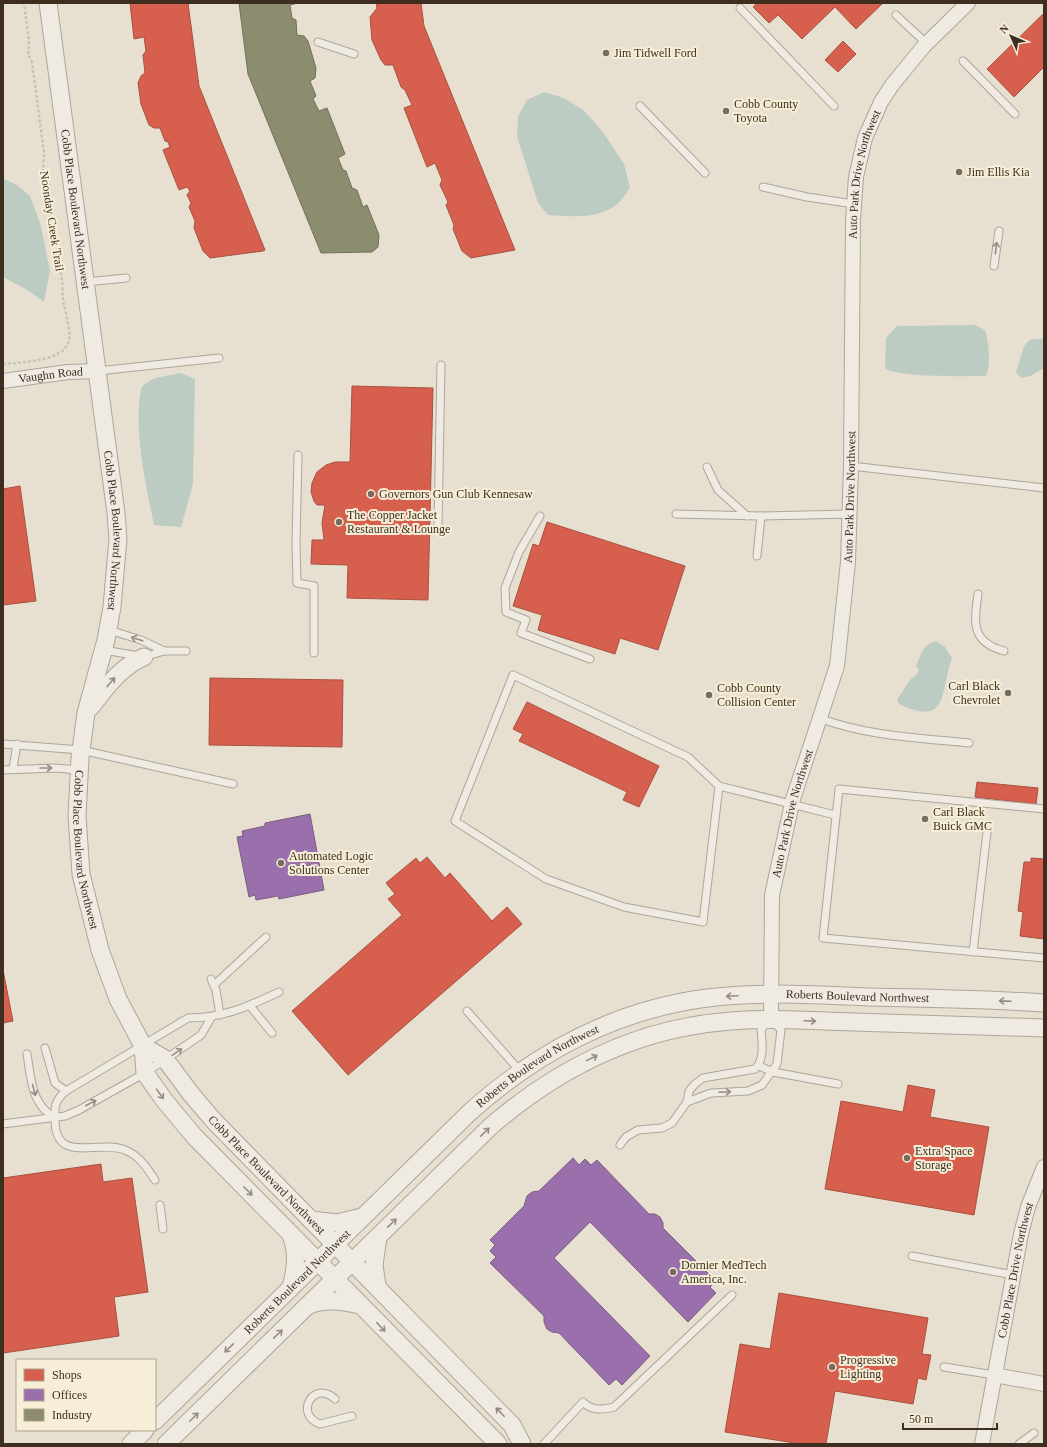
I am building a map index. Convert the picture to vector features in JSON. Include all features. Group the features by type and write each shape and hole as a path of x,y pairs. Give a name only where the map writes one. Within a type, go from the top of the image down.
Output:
{"street":[{"name":"Cobb Place Boulevard Northwest","path":"48,3 114,490 118,539 114,593 108,630 104,650 86,713 79,770 77,816 81,874 100,950 111,983 143,1046 145,1073 164,1100 194,1136 498,1444"},
{"name":"Auto Park Drive Northwest","path":"771,1020 772,895 791,804 837,666 848,562 851,466 854,204 856,177 860,158 872,121 892,85 906,64 968,3"},
{"name":"Vaughn Road","path":"3,381 68,372 98,371"},
{"path":"86,713 127,665 144,657"},
{"name":"Roberts Boulevard Northwest","path":"156,1420 470,1112 520,1071 566,1043 588,1032 664,1006 707,998 771,994 1044,1003"},
{"name":"Roberts Boulevard Northwest","path":"166,1444 502,1116 549,1082 583,1062 632,1041 690,1026 720,1022 771,1020 1044,1028"},
{"name":"Cobb Place Boulevard Northwest","path":"143,1046 165,1060 214,1121 512,1425 522,1444"},
{"name":"Cobb Place Drive Northwest","path":"982,1444 1013,1275 1028,1208 1044,1168"},
{"path":"311,1220 343,1223 362,1217"},
{"path":"291,1235 295,1247 296,1263 291,1287"},
{"path":"377,1286 374,1259 378,1237"},
{"path":"307,1306 326,1301 360,1305"},
{"path":"994,1375 1044,1384"},
{"path":"131,1444 144,1431"}],"lane":[{"path":"740,8 834,106"},
{"path":"896,15 926,43"},
{"path":"318,42 354,54"},
{"path":"963,61 1015,114"},
{"path":"640,106 705,173"},
{"path":"763,186 807,197 854,204"},
{"path":"994,266 999,231"},
{"path":"86,282 126,278"},
{"path":"98,371 219,358"},
{"path":"438,525 441,364"},
{"path":"298,455 296,542 297,583 314,586 314,653"},
{"path":"851,466 1044,488"},
{"path":"707,467 718,490 747,516"},
{"path":"676,514 761,516 849,514"},
{"path":"540,516 519,552 505,588 506,612 526,620 521,633 590,658"},
{"path":"757,556 761,516"},
{"path":"978,594 974,619 977,633 986,644 1004,652"},
{"path":"108,630 141,640 164,651"},
{"path":"104,650 144,657 164,651 186,651"},
{"path":"719,786 702,922 624,907 546,879 455,821 513,675 688,757 719,786 835,815"},
{"path":"819,718 837,725 864,730 969,743"},
{"path":"3,744 81,750 233,784"},
{"path":"13,768 17,744"},
{"path":"3,770 13,768 79,770"},
{"path":"1044,809 839,789 835,815 823,938 1044,958"},
{"path":"973,952 986,832"},
{"path":"220,1015 213,982 266,937"},
{"path":"155,1180 135,1155 124,1150 107,1146 84,1148 67,1147 58,1141 55,1130 55,1104 59,1097 66,1091 188,1018 211,1018 250,1006 279,992"},
{"path":"250,1006 272,1033"},
{"path":"468,1011 520,1071"},
{"path":"3,1124 55,1118 75,1112 145,1073 202,1035 211,1018"},
{"path":"620,1145 626,1137 638,1130 662,1128 672,1123 687,1102 689,1091 694,1084 703,1078 732,1072 751,1071 759,1066 762,1056 762,1029 771,1020 781,1030 778,1058 773,1072 762,1086 748,1091 711,1093 687,1102"},
{"path":"45,1048 55,1082 66,1091"},
{"path":"27,1054 33,1091 38,1104 47,1113 55,1118"},
{"path":"759,1066 773,1072 838,1084"},
{"path":"160,1205 163,1229"},
{"path":"912,1256 1013,1275"},
{"path":"544,1444 583,1402 588,1407 599,1410 614,1407 732,1295"},
{"path":"944,1367 994,1375"},
{"path":"335,1398 330,1394 323,1392 315,1394 310,1399 307,1406 308,1415 320,1424 352,1416"},
{"path":"1019,1444 1034,1433"}],"path":[{"name":"Noonday Creek Trail","path":"3,364 53,358 66,348 70,335 66,311 61,297 63,288 48,185 43,170 44,153 32,66 28,52 29,41 24,3"}],"shaded area":[{"path":"544,92 564,98 583,110 605,135 624,164 630,187 623,198 615,206 595,214 572,216 548,215 538,203 517,136 518,116 527,100"},
{"path":"3,178 17,185 30,196 41,226 50,271 44,302 26,289 3,277"},
{"path":"975,325 985,330 989,360 986,376 917,375 892,371 885,368 886,338 897,326"},
{"path":"1031,339 1044,339 1044,368 1030,376 1021,378 1016,372 1024,346"},
{"path":"180,373 195,379 193,484 181,527 154,525 141,455 139,436 139,401 142,386 155,378"},
{"path":"936,641 945,647 952,658 940,702 935,709 927,712 915,710 899,704 897,700 910,680 919,670 916,666 923,650 932,642"}],"building: Shops":[{"path":"130,3 188,3 199,86 265,250 210,258 203,251 194,228 195,221 189,207 191,203 187,195 190,191 187,187 179,190 163,150 170,147 168,142 165,141 160,128 154,128 149,125 141,104 138,83 141,76 145,73 143,55 146,51 144,37 134,39"},
{"path":"376,3 421,3 424,26 515,250 471,258 462,251 453,229 454,225 446,205 448,202 440,185 442,180 435,163 427,167 404,108 412,105 405,90 401,87 393,65 385,65 381,60 372,40 370,17 377,8"},
{"path":"757,3 883,3 856,29 835,7 802,39 778,15 769,23 753,7"},
{"path":"1044,13 1044,67 1014,97 987,69"},
{"path":"843,41 856,54 838,72 825,60"},
{"name":"Governors Gun Club Kennesaw","path":"352,386 433,388 428,600 347,598 348,565 311,564 312,540 324,540 322,523 325,505 317,505 314,501 311,492 312,483 317,472 326,465 335,462 350,462"},
{"path":"20,486 36,601 3,605 3,489"},
{"path":"547,522 685,566 658,650 620,638 615,654 538,630 542,615 513,606 533,544 539,546"},
{"path":"210,678 343,680 342,747 209,745"},
{"path":"527,702 659,766 639,807 623,800 627,792 519,741 523,734 513,729"},
{"path":"977,782 1038,788 1036,804 975,797"},
{"path":"427,857 445,878 450,873 492,921 507,907 522,924 348,1075 292,1011 402,915 388,899 395,894 386,883 416,858 420,863"},
{"path":"1031,858 1044,859 1044,939 1020,936 1023,912 1018,911 1024,862 1031,862"},
{"path":"3,970 13,1021 3,1023"},
{"name":"Extra Space Storage","path":"908,1085 935,1090 930,1117 989,1127 974,1215 825,1189 841,1101 903,1112"},
{"path":"101,1164 103,1182 132,1178 148,1292 114,1297 119,1336 3,1353 3,1178"},
{"name":"Progressive Lighting","path":"779,1293 928,1318 922,1354 931,1355 926,1380 918,1378 913,1404 835,1391 826,1444 801,1444 725,1432 740,1344 770,1349"}],"building: Offices":[{"name":"Automated Logic Solutions Center","path":"310,814 324,890 279,899 278,896 256,900 255,895 249,897 237,837 243,836 242,831 265,826 265,823"},
{"name":"Dornier MedTech America, Inc.","path":"573,1158 579,1165 585,1159 591,1165 597,1160 649,1214 655,1214 660,1217 663,1223 663,1228 716,1281 710,1287 716,1293 688,1322 590,1222 554,1258 650,1356 622,1385 616,1379 609,1385 559,1333 552,1332 547,1329 544,1322 544,1316 490,1263 496,1257 490,1251 495,1245 490,1240 524,1206 527,1196 532,1192 539,1191"}],"building: Industry":[{"path":"239,3 298,3 290,5 292,18 296,20 297,35 304,36 308,41 316,68 315,78 310,81 316,96 313,99 319,111 327,108 345,154 338,158 343,170 346,171 352,188 357,190 363,207 367,205 379,235 378,247 372,252 321,253 248,74"}],"place":[{"name":"Jim Tidwell Ford","path":"606,53"},
{"name":"Cobb County Toyota","path":"726,111"},
{"name":"Jim Ellis Kia","path":"959,172"},
{"name":"Governors Gun Club Kennesaw","path":"371,494"},
{"name":"The Copper Jacket Restaurant & Lounge","path":"339,522"},
{"name":"Carl Black Chevrolet","path":"1008,693"},
{"name":"Cobb County Collision Center","path":"709,695"},
{"name":"Carl Black Buick GMC","path":"925,819"},
{"name":"Automated Logic Solutions Center","path":"281,863"},
{"name":"Extra Space Storage","path":"907,1158"},
{"name":"Dornier MedTech America, Inc.","path":"673,1272"},
{"name":"Progressive Lighting","path":"832,1367"}]}
